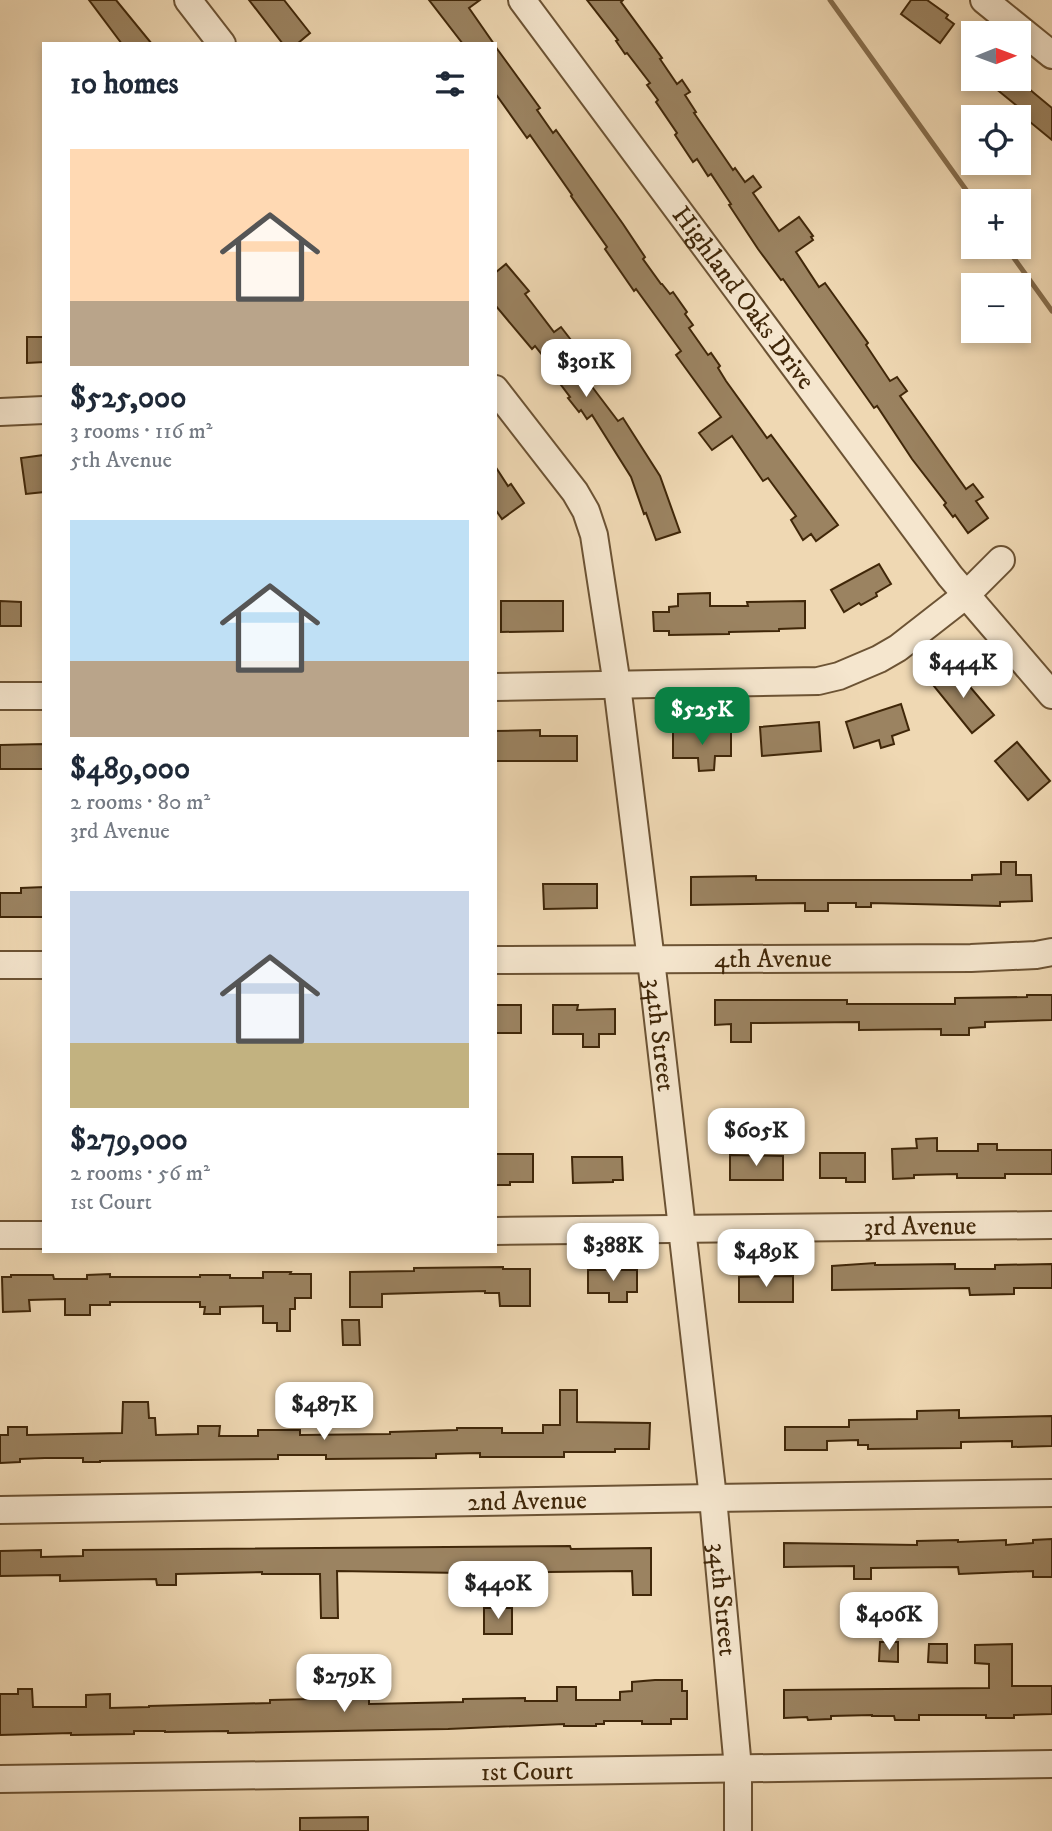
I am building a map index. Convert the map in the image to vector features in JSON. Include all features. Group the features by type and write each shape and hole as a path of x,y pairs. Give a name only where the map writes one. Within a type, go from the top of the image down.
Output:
{"street":[{"path":"188,0 220,42"},
{"name":"Highland Oaks Drive","path":"522,0 966,595 1052,695"},
{"path":"984,0 1052,55"},
{"name":"34th Street","path":"497,392 575,492 586,511 594,535 617,685 713,1497 738,1768 738,1831"},
{"path":"0,412 42,410"},
{"path":"497,687 818,681 839,676 898,648 966,595 1002,560"},
{"path":"0,696 42,696"},
{"name":"4th Avenue","path":"497,960 971,958 1052,953"},
{"path":"0,965 42,965"},
{"name":"3rd Avenue","path":"497,1231 1052,1225"},
{"path":"0,1235 42,1235"},
{"name":"2nd Avenue","path":"0,1510 1052,1493"},
{"name":"1st Court","path":"0,1779 1052,1763"}],"building":[{"path":"89,0 116,0 150,42 120,42"},
{"path":"249,0 284,0 310,33 299,42 281,42"},
{"path":"429,0 480,0 469,8 493,42 461,42"},
{"path":"587,0 623,0 621,2 662,58 660,59 677,84 682,80 690,92 685,95 696,112 694,113 733,170 735,168 745,182 753,176 761,187 753,193 779,231 799,217 813,236 813,240 796,252 819,287 825,283 868,343 866,345 890,381 897,377 907,391 900,396 966,489 973,484 983,497 976,501 988,518 968,533 944,505 946,503 912,459 877,406 874,408 783,279 781,280 758,249 711,174 708,176 697,159 693,162 656,102 658,100 647,85 650,83 627,53 625,54 616,41 618,40"},
{"path":"911,0 927,0 948,15 946,18 954,24 940,43 901,14"},
{"path":"497,49 540,108 537,110 553,133 556,130 623,224 661,284 670,294 673,292 687,312 685,314 693,325 689,328 708,355 711,353 726,381 767,438 771,435 838,525 816,541 811,534 803,540 791,520 796,516 768,478 763,481 732,436 712,450 699,433 721,417 676,355 681,351 636,289 634,291 530,135 527,138 497,96"},
{"path":"999,91 1031,91 1052,108 1052,140 1031,123 1031,105 1016,105"},
{"path":"506,264 529,291 525,294 554,332 561,327 571,340 562,347 618,421 623,418 660,476 680,532 656,540 631,477 592,415 587,419 581,410 579,412 555,377 558,375 535,346 532,349 497,307 497,271"},
{"path":"27,337 42,337 42,362 27,363"},
{"path":"42,455 42,492 26,494 21,458"},
{"path":"497,469 524,503 502,519 497,512"},
{"path":"879,564 891,584 876,593 877,596 844,612 831,590"},
{"path":"710,593 710,606 805,601 805,628 729,634 669,635 669,631 654,631 653,612 669,612 669,607 678,606 678,594"},
{"path":"0,601 21,602 21,626 0,626"},
{"path":"501,601 563,601 563,631 501,632"},
{"path":"954,668 994,715 972,733 933,685"},
{"path":"901,704 909,730 892,736 894,744 881,748 879,740 854,748 846,722"},
{"path":"819,722 821,751 762,756 760,727"},
{"path":"540,730 540,736 577,736 577,761 497,761 497,731"},
{"path":"673,732 731,732 731,756 715,756 714,770 699,771 698,758 673,758"},
{"path":"1017,742 1050,781 1028,800 995,761"},
{"path":"42,744 42,769 0,769 0,745"},
{"path":"1001,862 1016,862 1016,875 1031,875 1032,901 1000,902 1000,906 871,903 871,907 856,907 856,903 828,903 828,911 805,911 805,903 691,905 691,877 756,876 756,880 972,880 972,875 1001,874"},
{"path":"543,884 597,884 597,908 544,909"},
{"path":"42,887 42,917 0,917 0,893 21,893 21,888"},
{"path":"1052,995 1052,1020 985,1022 985,1027 969,1028 969,1035 941,1035 941,1029 859,1030 859,1022 751,1023 751,1042 731,1042 731,1024 715,1025 715,1000 847,1000 847,1004 955,1004 955,998"},
{"path":"497,1005 521,1005 521,1033 497,1033"},
{"path":"553,1005 578,1005 577,1010 615,1009 615,1034 599,1034 599,1047 583,1047 583,1034 553,1034"},
{"path":"937,1138 937,1151 978,1151 978,1144 997,1144 997,1150 1052,1150 1052,1174 1005,1174 1005,1178 957,1178 957,1174 914,1175 914,1178 893,1179 892,1149 917,1148 916,1139"},
{"path":"820,1153 865,1153 865,1182 846,1182 846,1178 820,1178"},
{"path":"497,1154 533,1154 533,1182 510,1182 510,1185 497,1185"},
{"path":"730,1155 783,1156 783,1180 730,1180"},
{"path":"572,1157 622,1157 623,1180 573,1183"},
{"path":"875,1263 955,1264 955,1269 1052,1264 1052,1288 1014,1288 1014,1294 970,1295 969,1288 832,1290 832,1266"},
{"path":"503,1267 530,1269 530,1306 500,1306 499,1293 485,1291 382,1294 382,1307 350,1307 350,1272"},
{"path":"588,1270 637,1270 637,1292 627,1292 627,1302 609,1302 609,1293 588,1293"},
{"path":"263,1272 311,1274 311,1298 295,1298 295,1309 290,1309 290,1331 277,1331 277,1323 263,1323 263,1306 220,1307 220,1314 204,1314 205,1307 200,1307 200,1302 110,1302 110,1305 90,1305 90,1315 65,1315 65,1299 29,1300 30,1311 3,1312 2,1277 11,1275 53,1275 54,1279 87,1279 87,1275 110,1274 110,1277 230,1275 230,1278 263,1278"},
{"path":"793,1276 793,1302 739,1302 739,1277"},
{"path":"342,1320 359,1320 360,1345 343,1345"},
{"path":"560,1390 577,1390 577,1422 650,1423 649,1449 564,1452 564,1457 480,1457 480,1453 436,1454 436,1458 326,1459 326,1455 278,1455 278,1459 83,1462 83,1458 45,1458 0,1463 0,1435 8,1435 8,1427 27,1427 27,1435 122,1433 123,1402 148,1402 149,1418 155,1418 156,1435 198,1434 198,1426 220,1426 219,1436 258,1436 258,1430 300,1430 300,1435 390,1434 457,1428 502,1428 502,1433 543,1433 543,1425 560,1425"},
{"path":"959,1410 959,1418 1052,1416 1052,1446 1012,1447 1012,1441 961,1442 961,1448 868,1449 868,1445 858,1445 858,1440 827,1441 827,1450 785,1450 785,1427 849,1427 849,1420 917,1419 917,1411"},
{"path":"1052,1539 1052,1577 1033,1577 1033,1571 959,1574 958,1567 871,1568 871,1579 854,1579 854,1566 784,1567 784,1543 917,1545 917,1541 1006,1540 1006,1545"},
{"path":"570,1546 571,1549 651,1548 651,1595 633,1595 632,1571 337,1571 338,1618 321,1618 320,1574 176,1574 176,1585 157,1585 156,1579 60,1581 60,1575 0,1576 0,1551 41,1550 41,1557 83,1556 83,1550"},
{"path":"484,1608 512,1608 512,1634 484,1634"},
{"path":"880,1642 898,1642 898,1662 879,1661"},
{"path":"929,1644 947,1644 947,1663 928,1662"},
{"path":"1012,1644 1012,1686 1052,1686 1052,1714 1014,1715 1014,1718 986,1718 986,1715 919,1715 919,1720 895,1720 894,1716 872,1715 831,1716 831,1719 808,1720 807,1717 784,1718 784,1690 989,1688 989,1664 975,1663 975,1645"},
{"path":"682,1680 682,1691 687,1691 687,1719 671,1719 671,1724 604,1721 604,1724 596,1726 564,1724 448,1729 228,1733 134,1731 134,1734 0,1735 0,1694 18,1694 18,1689 32,1689 33,1707 86,1707 86,1695 110,1694 110,1708 270,1703 270,1700 312,1699 369,1699 369,1704 525,1698 525,1701 557,1701 557,1687 576,1687 576,1700 620,1700 620,1692 632,1691 632,1682"},
{"path":"368,1817 368,1831 300,1831 300,1818"}],"waterway":[{"path":"830,0 965,189"},
{"path":"1015,259 1052,311"}]}
